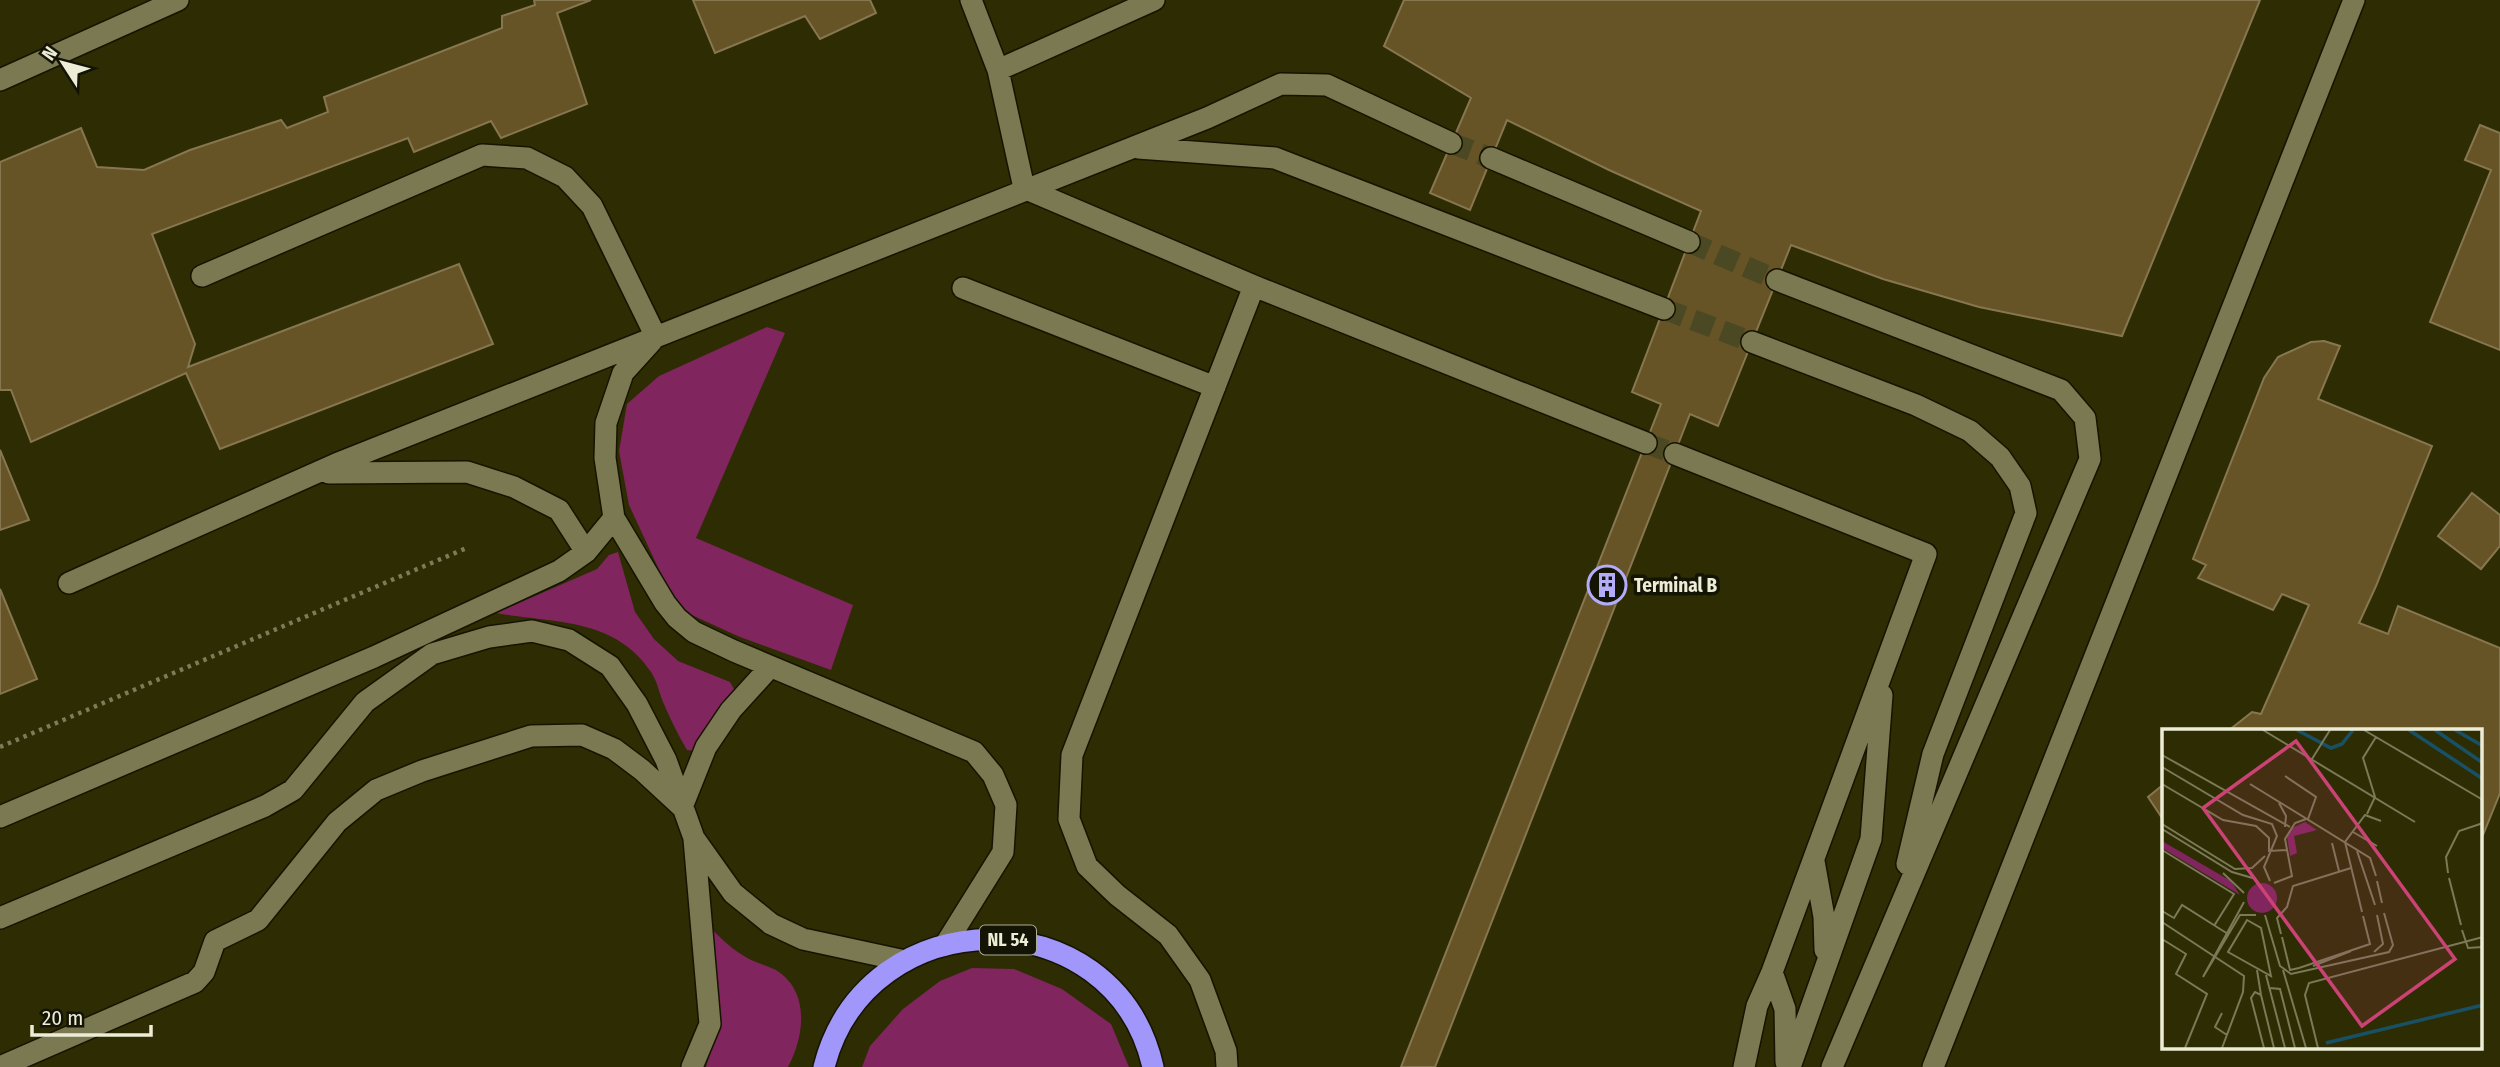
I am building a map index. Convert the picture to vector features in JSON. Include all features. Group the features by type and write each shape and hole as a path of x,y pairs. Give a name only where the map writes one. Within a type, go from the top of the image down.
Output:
{"highway":[{"name":"NL 54","path":"811,1067 831,1044 852,1007 869,987 905,961 945,945 991,939 1043,947 1090,972 1110,989 1128,1010 1141,1033 1153,1067"},
{"name":"NL 54","path":"824,1067 831,1044"}],"street":[{"path":"0,80 81,46 178,0"},
{"path":"971,0 998,70 1024,188"},
{"path":"998,70 1154,0"},
{"path":"1933,1067 2354,0"},
{"path":"69,583 315,473 1024,188 1207,118 1281,84 1327,85 1451,143"},
{"path":"1131,148 1275,158 1664,309"},
{"path":"202,276 482,155 527,158 565,177 592,206 656,337"},
{"path":"1491,158 1689,242"},
{"path":"1024,188 1254,286 1646,443"},
{"path":"1777,280 2061,390 2085,418 2090,459 1832,1067"},
{"path":"1227,1067 1226,1051 1200,980 1168,935 1117,895 1087,866 1069,819 1072,755 1254,286"},
{"path":"962,288 1215,387"},
{"path":"656,337 623,373 607,423 605,458 614,518 665,603 677,618 694,632 770,667 974,751 993,775 1006,804 1003,852 945,945"},
{"path":"1752,342 1916,405 1970,430 2000,457 2020,486 2026,513 1933,754 1893,924"},
{"path":"1675,454 1926,554 1772,972 1757,1006 1744,1067"},
{"path":"315,473 467,472 514,487 559,510 586,552"},
{"path":"0,817 374,657 559,571 586,552 614,518"},
{"path":"374,657 432,654 489,636 531,631 569,640 610,666 637,704 666,760 694,838 733,893 771,924 803,939 905,961"},
{"path":"0,918 265,806 293,790 365,702 432,654"},
{"path":"682,807 706,747 731,710 770,667"},
{"path":"1788,1067 1871,839 1884,667"},
{"path":"0,1067 195,982 204,972 215,941 258,920 337,822 376,790 422,771 531,736 582,735 614,749 642,770 682,807"},
{"path":"692,1067 710,1024 694,838"},
{"path":"1813,860 1824,918 1825,963"},
{"path":"1772,972 1785,1009 1788,1067"}],"path":[{"path":"0,747 469,547"}],"shaded area":[{"path":"767,327 785,333 696,538 853,605 831,670 740,637 685,612 667,587 629,505 619,451 627,404 659,376"},
{"path":"618,552 635,612 654,639 678,661 730,682 734,689 734,696 696,751 687,750 651,672 636,654 619,641 581,626 496,613 597,569 609,555"},
{"path":"706,924 739,953 779,972 796,992 800,1004 800,1030 798,1043 788,1067 706,1067 718,1029"},
{"path":"972,968 1014,969 1062,989 1111,1024 1129,1067 862,1067 870,1046 903,1009 940,981"}],"building":[{"path":"534,0 591,0 557,13 587,104 501,138 491,121 414,152 408,138 152,234 195,344 188,367 459,264 493,344 220,449 186,373 31,442 11,390 0,390 0,162 81,128 97,167 144,170 190,150 281,120 287,128 328,112 324,97 502,28 502,16 535,5"},
{"path":"693,0 870,0 876,13 820,39 805,16 715,53"},
{"name":"Terminal B","path":"1404,0 2260,0 2122,336 1979,307 1883,279 1791,245 1718,426 1690,414 1435,1067 1401,1067 1661,404 1632,392 1701,211 1507,120 1470,210 1430,193 1471,98 1384,46"},
{"path":"2480,125 2500,133 2500,350 2430,322 2491,170 2465,160"},
{"path":"2324,341 2340,346 2318,399 2432,446 2359,623 2388,634 2398,606 2500,648 2500,793 2482,838 2482,729 2231,729 2252,712 2261,714 2309,605 2282,594 2273,610 2198,578 2206,565 2193,559 2264,378 2278,357 2311,342"},
{"path":"0,450 29,520 0,530"},
{"path":"2472,493 2500,515 2500,546 2481,569 2438,536"},
{"path":"0,589 37,679 0,694"},
{"path":"2162,786 2162,818 2148,797"}],"tunnel":[{"path":"1451,143 1491,158"},
{"path":"1689,242 1777,280"},
{"path":"1664,309 1752,342"},
{"path":"1646,443 1675,454"}],"place":[{"name":"Terminal B","path":"1607,585"}]}
